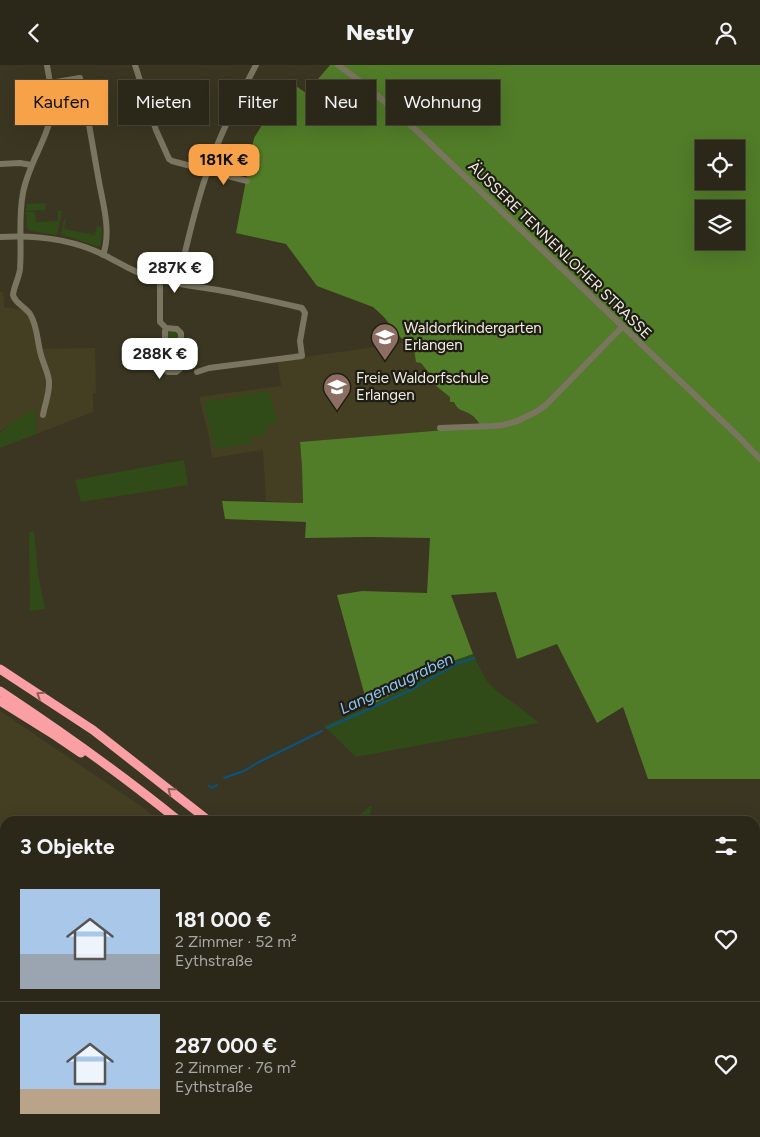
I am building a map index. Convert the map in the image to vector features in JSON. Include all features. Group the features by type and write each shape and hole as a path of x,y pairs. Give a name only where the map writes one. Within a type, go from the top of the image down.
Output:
{"highway":[{"path":"0,665 10,675"},
{"path":"0,669 93,730 203,816"},
{"path":"0,691 54,726 139,788 173,816"},
{"path":"0,701 104,769 139,788"}],"street":[{"path":"47,65 50,80"},
{"path":"135,65 156,130 169,159 247,181"},
{"path":"177,284 207,171 256,65"},
{"name":"ÄUSSERE TENNENLOHER STRASSE","path":"338,65 368,87 415,129 738,435 760,459"},
{"path":"65,80 80,77 81,80"},
{"path":"43,415 49,387 48,376 40,354 39,340 32,317 13,297 20,273 24,186 48,125"},
{"path":"89,125 105,218 106,247 103,255"},
{"path":"0,163 31,165"},
{"path":"0,237 33,237 82,246 138,273 177,284 244,295 302,308 305,313 300,341 302,356 209,368 197,372"},
{"path":"160,279 160,322 166,328 179,330 181,333 181,365 180,369 176,372 168,372 166,369 164,331 166,328"},
{"path":"440,428 503,425 536,412 546,405 622,327"}],"shaded area":[{"path":"0,292 3,292 4,307 25,311 32,325 38,349 95,348 96,393 93,393 93,412 36,434 35,409 0,432"},
{"name":"Freie Waldorfschule Erlangen","path":"408,342 483,424 482,427 300,442 303,503 266,501 263,450 212,458 199,397 281,386 278,361"},
{"path":"0,711 153,816 0,816"}],"green space":[{"path":"330,65 760,65 760,779 648,779 623,707 597,723 557,644 517,659 496,592 451,595 473,654 450,662 368,707 337,595 362,591 427,593 430,538 305,538 306,522 225,519 222,501 303,503 300,442 481,427 474,417 459,409 454,402 450,402 450,397 430,381 433,378 421,363 416,362 414,349 401,338 373,307 317,286 286,244 236,233 254,138 262,125 296,125 296,86 306,93 306,125 376,125 376,80 317,80"},
{"path":"46,203 45,210 26,211 27,204"},
{"path":"58,211 62,211 57,235 31,231 27,228 26,212 35,212 36,222 58,221"},
{"path":"64,219 66,219 64,229 95,235 97,226 102,227 101,244 98,247 61,235"},
{"path":"167,331 178,332 179,367 172,371 168,368"},
{"path":"269,391 277,423 265,426 267,435 251,437 252,443 218,449 214,446 204,402"},
{"path":"35,408 36,434 0,448 0,433 11,423"},
{"path":"184,460 188,485 81,502 75,480"},
{"path":"34,531 38,574 45,609 29,611 29,532"},
{"path":"473,654 486,680 499,693 539,723 356,757 324,726 368,707 450,662"},
{"path":"370,806 372,806 369,816 359,816"}],"waterway":[{"name":"Langenaugraben","path":"327,728 411,690 456,664 474,658"},
{"name":"Langenaugraben","path":"224,778 244,771 322,731"},
{"name":"Langenaugraben","path":"209,786 212,788 217,785"}],"place":[{"name":"Waldorfkindergarten Erlangen","path":"385,361"},
{"name":"Freie Waldorfschule Erlangen","path":"337,411"}]}
